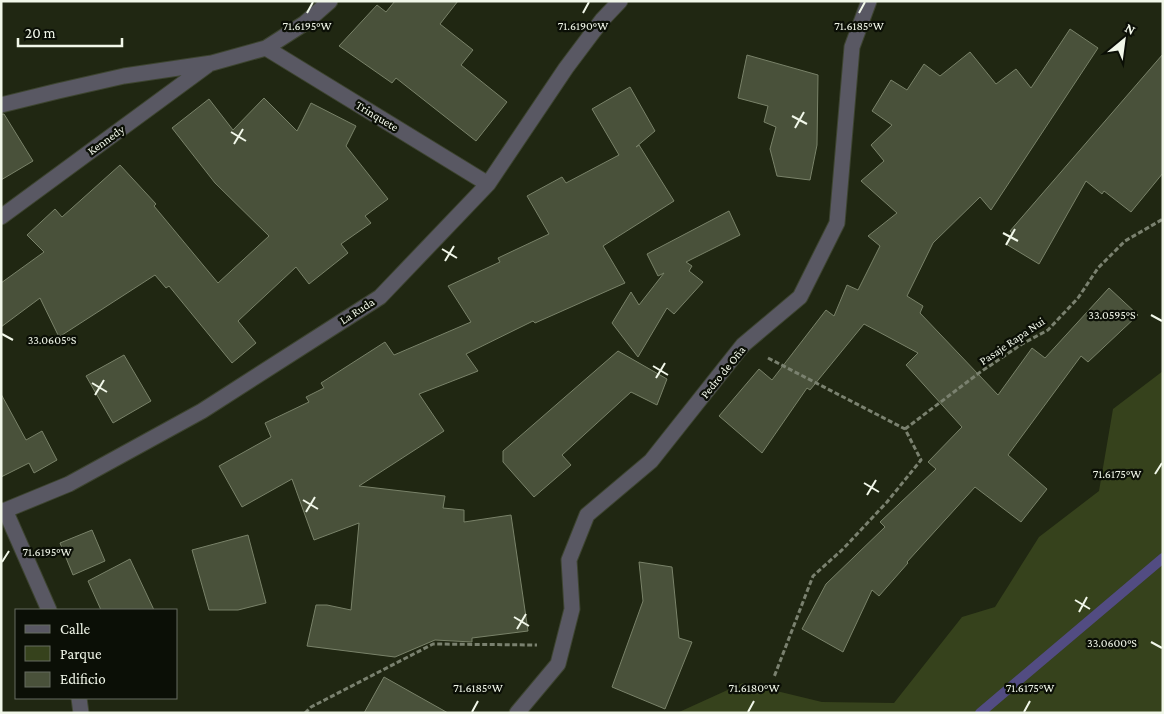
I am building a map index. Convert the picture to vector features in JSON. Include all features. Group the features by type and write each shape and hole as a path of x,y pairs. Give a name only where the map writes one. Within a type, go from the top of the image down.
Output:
{"street":[{"path":"1,105 124,76 212,63 266,48 305,23 330,1"},
{"name":"La Ruda","path":"3,511 69,484 202,411 380,297 488,184 566,68 602,20 620,1"},
{"name":"Pedro de Oña","path":"517,713 558,664 572,609 570,560 587,515 651,461 743,345 800,297 837,223 852,47 869,1"},
{"name":"Trinquete","path":"266,48 488,184"},
{"name":"Kennedy","path":"1,217 212,63"},
{"path":"3,511 49,609"},
{"path":"79,699 81,713"}],"path":[{"name":"Pasaje Rapa Nui","path":"905,429 979,373 1022,344 1048,330 1078,298 1098,268 1125,241 1163,219"},
{"path":"743,345 905,429 921,460 887,502 843,549 813,576 774,677"},
{"path":"305,713 311,707 433,644 563,646"}],"green space":[{"path":"1163,371 1163,713 677,713 743,683 822,702 894,703 962,617 995,607 1039,537 1099,491 1113,409"}],"building":[{"path":"395,1 458,1 440,24 473,50 461,65 507,102 476,141 396,78 392,83 339,46 377,5 386,12"},
{"path":"1070,29 1098,48 991,210 980,197 933,243 907,296 923,306 920,313 998,395 1032,348 1045,358 1109,288 1138,315 1088,362 1081,356 1008,455 1047,489 1021,522 975,487 879,596 872,590 843,652 802,629 826,584 885,527 880,522 936,469 928,462 962,427 906,365 918,353 864,324 810,390 807,388 762,453 719,416 759,369 772,380 826,310 834,316 847,285 858,290 880,246 868,236 897,213 861,181 884,161 871,145 892,125 872,111 891,80 907,90 924,64 940,76 970,52 996,84 1016,69 1031,88"},
{"path":"1163,54 1163,173 1131,212 1104,191 1102,194 1086,181 1039,264 1006,244 1012,233 1010,231"},
{"path":"747,55 818,75 817,145 810,180 777,176 770,149 776,127 764,122 768,106 738,98"},
{"path":"630,87 655,131 636,147 639,145 674,201 603,246 625,283 535,323 533,321 466,354 478,371 419,394 444,431 359,486 445,496 443,508 464,510 464,522 511,515 528,631 472,638 472,642 435,640 395,657 307,646 316,605 327,605 351,610 359,523 314,540 292,479 242,507 219,466 271,437 265,423 309,402 306,397 324,388 321,383 385,342 394,355 471,322 448,286 500,262 498,258 549,234 527,196 562,177 566,183 619,155 592,109"},
{"path":"264,98 297,131 311,103 356,126 346,146 388,199 365,216 371,223 341,244 348,253 309,284 296,267 238,321 256,343 232,363 169,286 166,288 155,275 59,337 40,298 1,327 1,283 44,252 27,235 55,209 62,217 120,165 156,204 154,206 218,283 269,236 215,183 172,128 209,99 233,130"},
{"path":"1,114 4,114 33,161 1,180"},
{"path":"729,211 740,235 686,262 692,266 689,271 703,282 674,314 667,308 638,357 612,323 631,292 639,305 664,273 658,276 647,254"},
{"path":"618,351 667,379 657,405 631,392 562,455 571,465 534,497 503,462 503,451"},
{"path":"124,355 151,401 113,423 86,376"},
{"path":"1,394 26,440 42,431 57,460 34,473 29,463 1,477"},
{"path":"92,530 105,561 73,575 60,543"},
{"path":"248,535 266,603 238,610 209,610 192,550"},
{"path":"130,559 154,609 101,609 88,581"},
{"path":"639,562 672,567 679,638 692,642 665,709 612,687 643,601"},
{"path":"384,677 448,713 364,713"}],"waterway":[{"path":"980,713 1163,558"}]}
